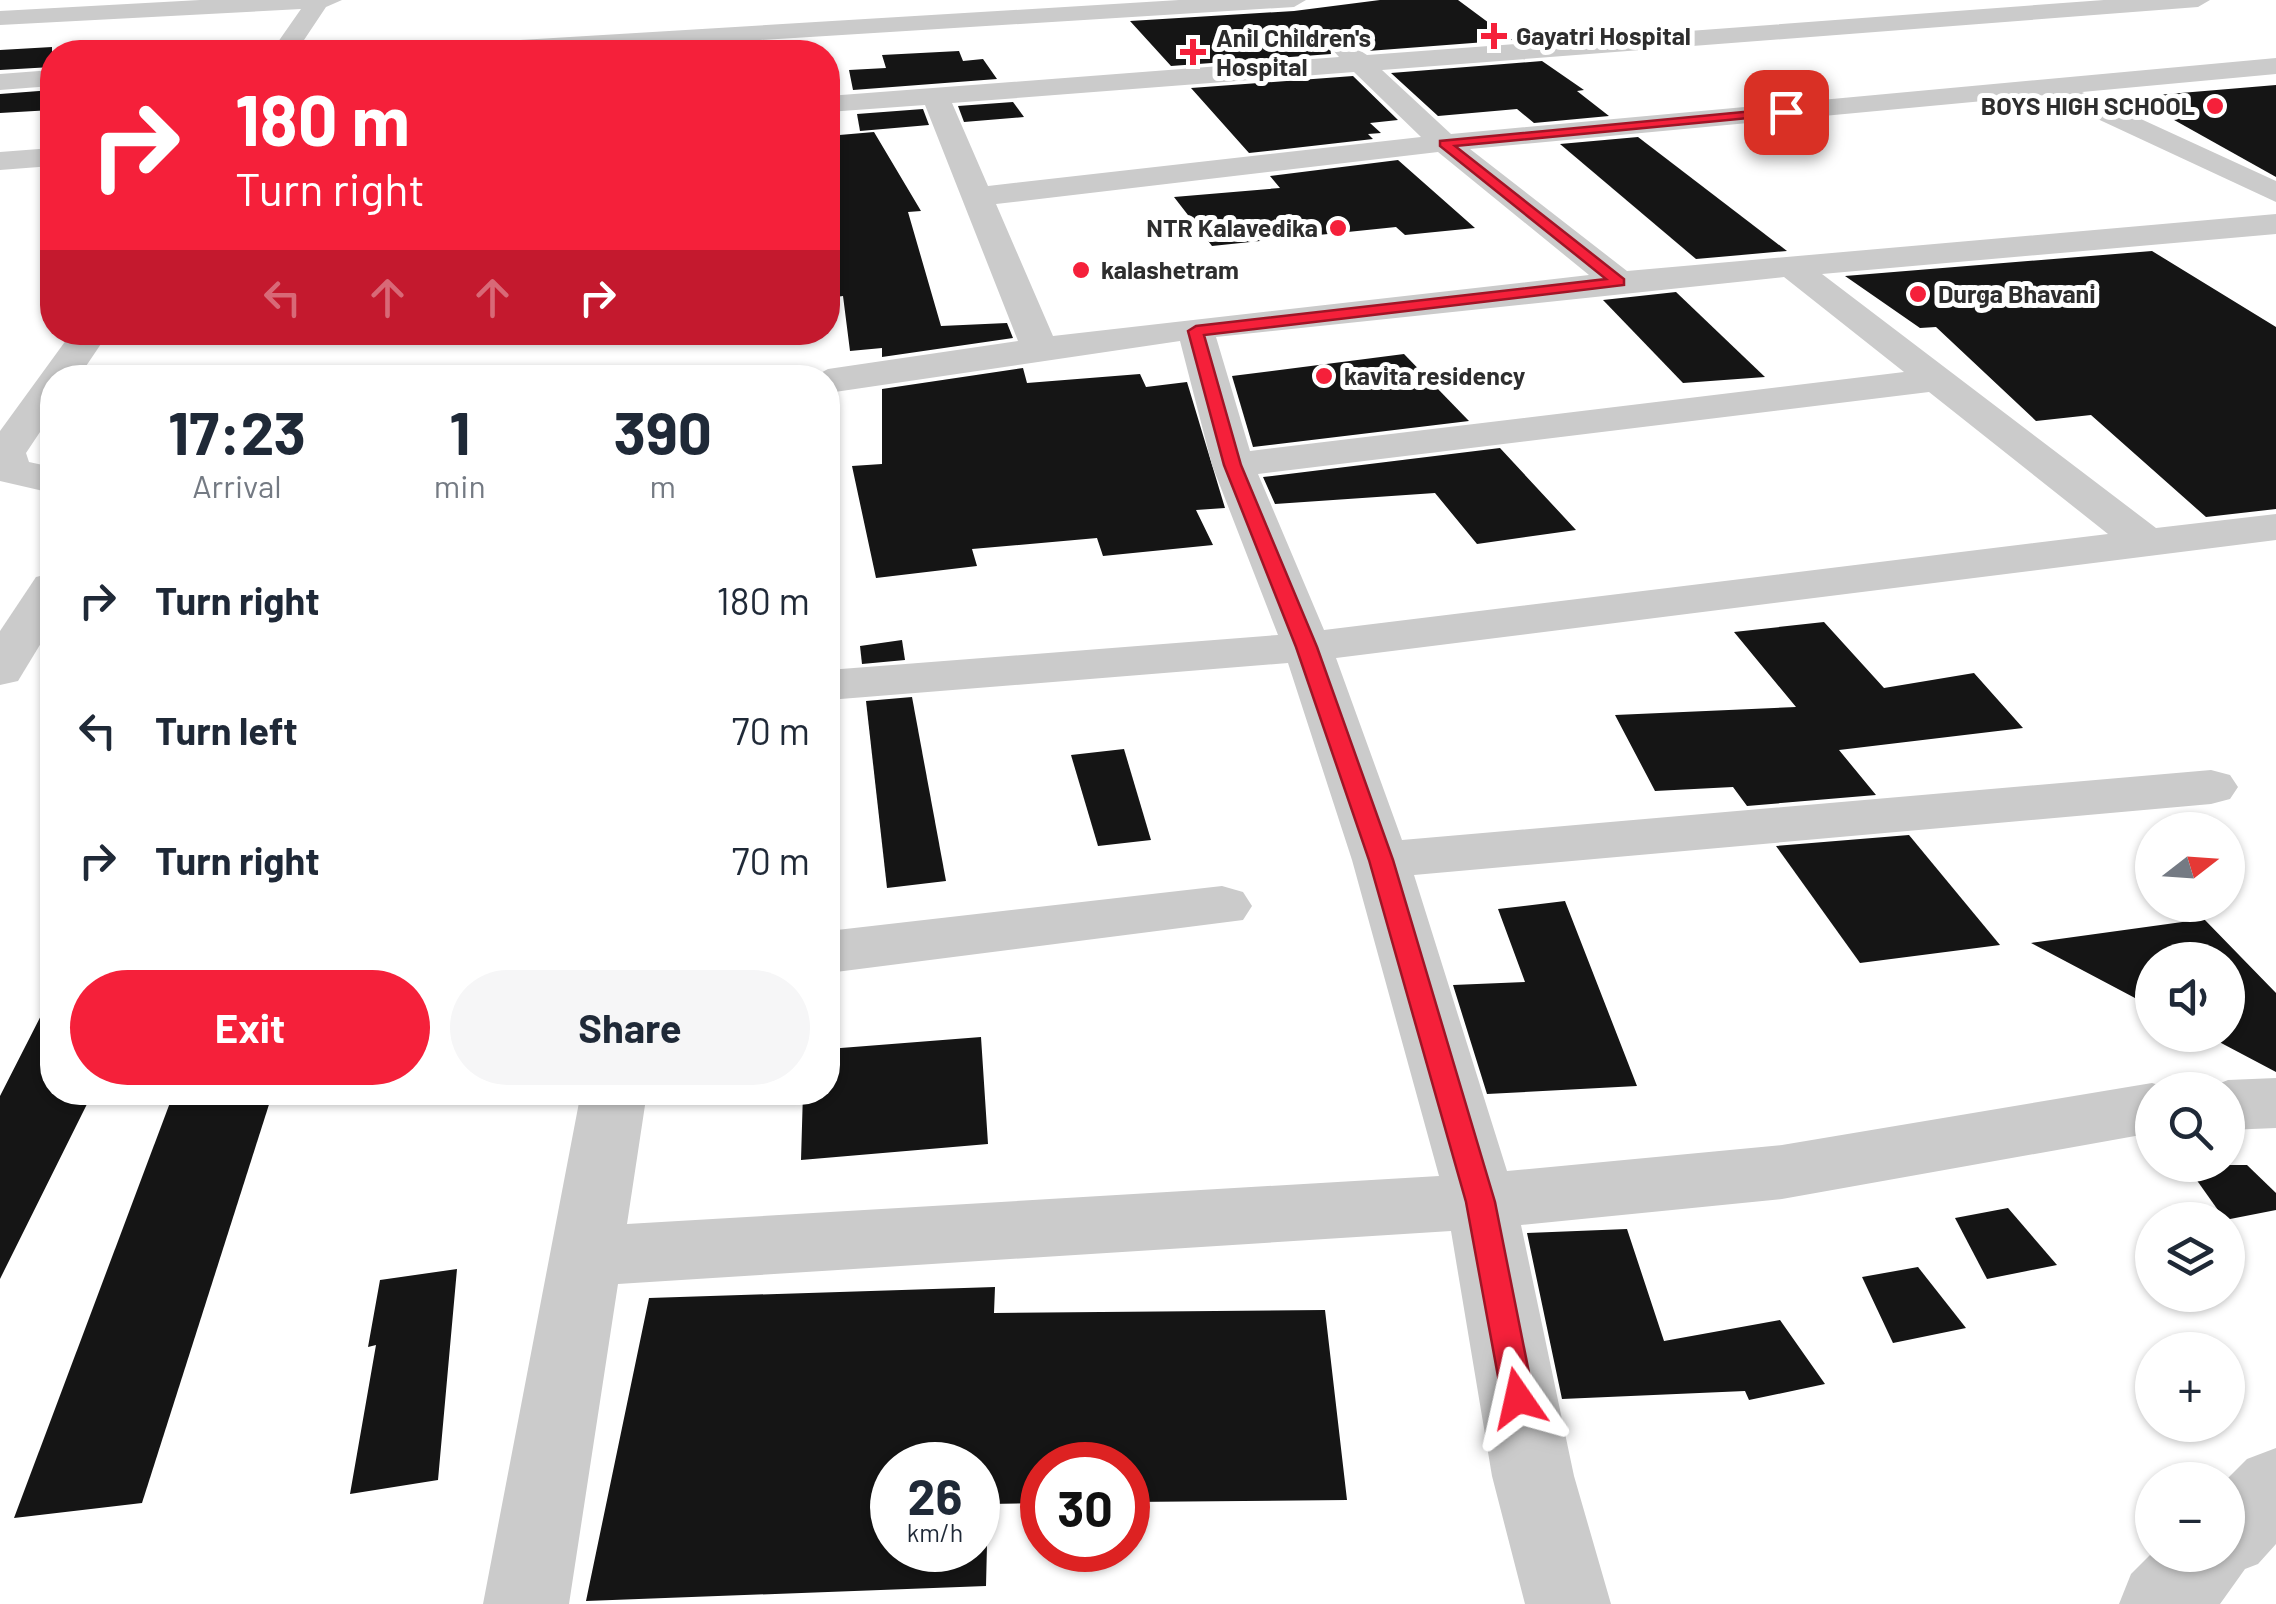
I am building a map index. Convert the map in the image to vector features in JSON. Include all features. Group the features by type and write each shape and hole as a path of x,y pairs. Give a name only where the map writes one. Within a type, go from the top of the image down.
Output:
{"street":[{"path":"292,40 319,0"},
{"path":"0,18 330,0"},
{"path":"812,0 823,40"},
{"path":"840,49 1292,0 1444,143 1619,282"},
{"path":"1861,0 1965,48"},
{"path":"2038,0 2067,11"},
{"path":"840,103 2198,0"},
{"path":"2000,63 2276,193"},
{"path":"977,198 1444,143 2276,66"},
{"path":"0,82 40,79"},
{"path":"935,96 1039,347"},
{"path":"0,161 40,159"},
{"path":"840,380 1039,347 1619,282 2276,224"},
{"path":"1791,266 2145,542"},
{"path":"1196,331 1232,465 1306,647 1381,860 1480,1202 1533,1476 1568,1604"},
{"path":"1232,465 1937,380"},
{"path":"40,403 6,453 12,471 40,477"},
{"path":"840,684 1306,647 2276,527"},
{"path":"0,670 40,606"},
{"path":"1381,860 2211,787"},
{"path":"840,951 1222,906"},
{"path":"2245,1104 2276,1103"},
{"path":"526,1604 612,1105"},
{"path":"589,1256 1480,1202 1782,1172 2135,1111"},
{"path":"2245,1518 2276,1486"},
{"path":"2162,1604 2193,1572"}],"building":[{"path":"1380,0 1458,0 1512,40 1368,51 1343,38 1330,46 1331,54 1171,66 1130,21 1294,11"},
{"path":"40,48 40,68 0,70 0,50"},
{"path":"959,51 963,61 983,59 997,79 853,90 849,70 886,68 882,55"},
{"path":"1542,61 1584,90 1577,91 1609,116 1534,123 1517,109 1438,116 1391,73"},
{"path":"1353,76 1398,120 1370,123 1381,133 1368,134 1373,139 1249,153 1191,88"},
{"path":"2276,85 2276,177 2133,97"},
{"path":"40,91 40,111 0,113 0,94"},
{"path":"1013,102 1024,117 964,122 958,106"},
{"path":"923,109 929,125 860,131 857,114"},
{"path":"874,132 921,211 908,212 941,326 1007,323 1013,338 882,357 882,348 850,351 843,296 840,296 840,135"},
{"path":"1638,137 1787,251 1696,259 1560,144"},
{"path":"1398,160 1475,228 1405,235 1396,227 1212,246 1174,197 1280,188 1270,176"},
{"path":"2152,251 2276,327 2276,509 2206,517 2091,415 2036,421 1936,327 1920,328 1845,276"},
{"path":"1676,292 1765,377 1683,383 1603,300"},
{"path":"1404,354 1469,421 1253,447 1232,376"},
{"path":"1023,368 1027,383 1140,374 1146,387 1187,382 1225,508 1196,510 1213,545 1103,556 1097,538 972,549 977,566 876,578 852,466 882,464 882,389"},
{"path":"1500,448 1576,530 1477,544 1435,493 1275,504 1263,477"},
{"path":"1824,622 1884,688 1974,673 2023,728 1839,750 1876,795 1747,806 1733,787 1655,791 1615,715 1796,707 1734,632"},
{"path":"902,640 905,660 862,664 860,646"},
{"path":"912,697 946,881 887,888 866,701"},
{"path":"1124,749 1151,840 1098,846 1071,755"},
{"path":"1909,835 2000,945 1860,963 1776,846"},
{"path":"1565,901 1637,1086 1487,1094 1453,985 1525,982 1498,909"},
{"path":"2182,922 2207,922 2226,942 2135,942 2135,998 2031,943"},
{"path":"2245,961 2276,993 2276,1072 2238,1052 2245,1052"},
{"path":"40,1018 40,1105 87,1105 0,1279 0,1096"},
{"path":"981,1037 988,1144 801,1160 803,1105 840,1105 840,1048"},
{"path":"169,1105 269,1105 142,1503 14,1518"},
{"path":"2245,1165 2276,1193 2276,1210 2245,1216 2245,1202 2212,1202 2198,1182 2245,1182"},
{"path":"2008,1208 2057,1265 1987,1279 1955,1218"},
{"path":"1627,1229 1664,1341 1780,1320 1825,1384 1749,1400 1745,1391 1562,1399 1527,1233"},
{"path":"1918,1267 1966,1328 1893,1343 1862,1277"},
{"path":"457,1269 438,1480 350,1494 376,1345 368,1347 380,1280"},
{"path":"995,1287 994,1313 1325,1310 1347,1500 1150,1502 1150,1442 1020,1442 1020,1503 1000,1504 1000,1442 870,1442 870,1572 986,1572 986,1586 586,1601 649,1298"}],"place":[{"name":"Gayatri Hospital","path":"1494,36"},
{"name":"Anil Children's Hospital","path":"1193,52"},
{"name":"BOYS HIGH SCHOOL","path":"2215,106"},
{"name":"NTR Kalavedika","path":"1338,228"},
{"name":"kalashetram","path":"1081,270"},
{"name":"Durga Bhavani","path":"1918,294"},
{"name":"kavita residency","path":"1324,376"}],"route":[{"path":"1518,1398 1480,1202 1381,860 1306,647 1232,465 1196,331 1619,282 1444,143 1786,112"}]}
